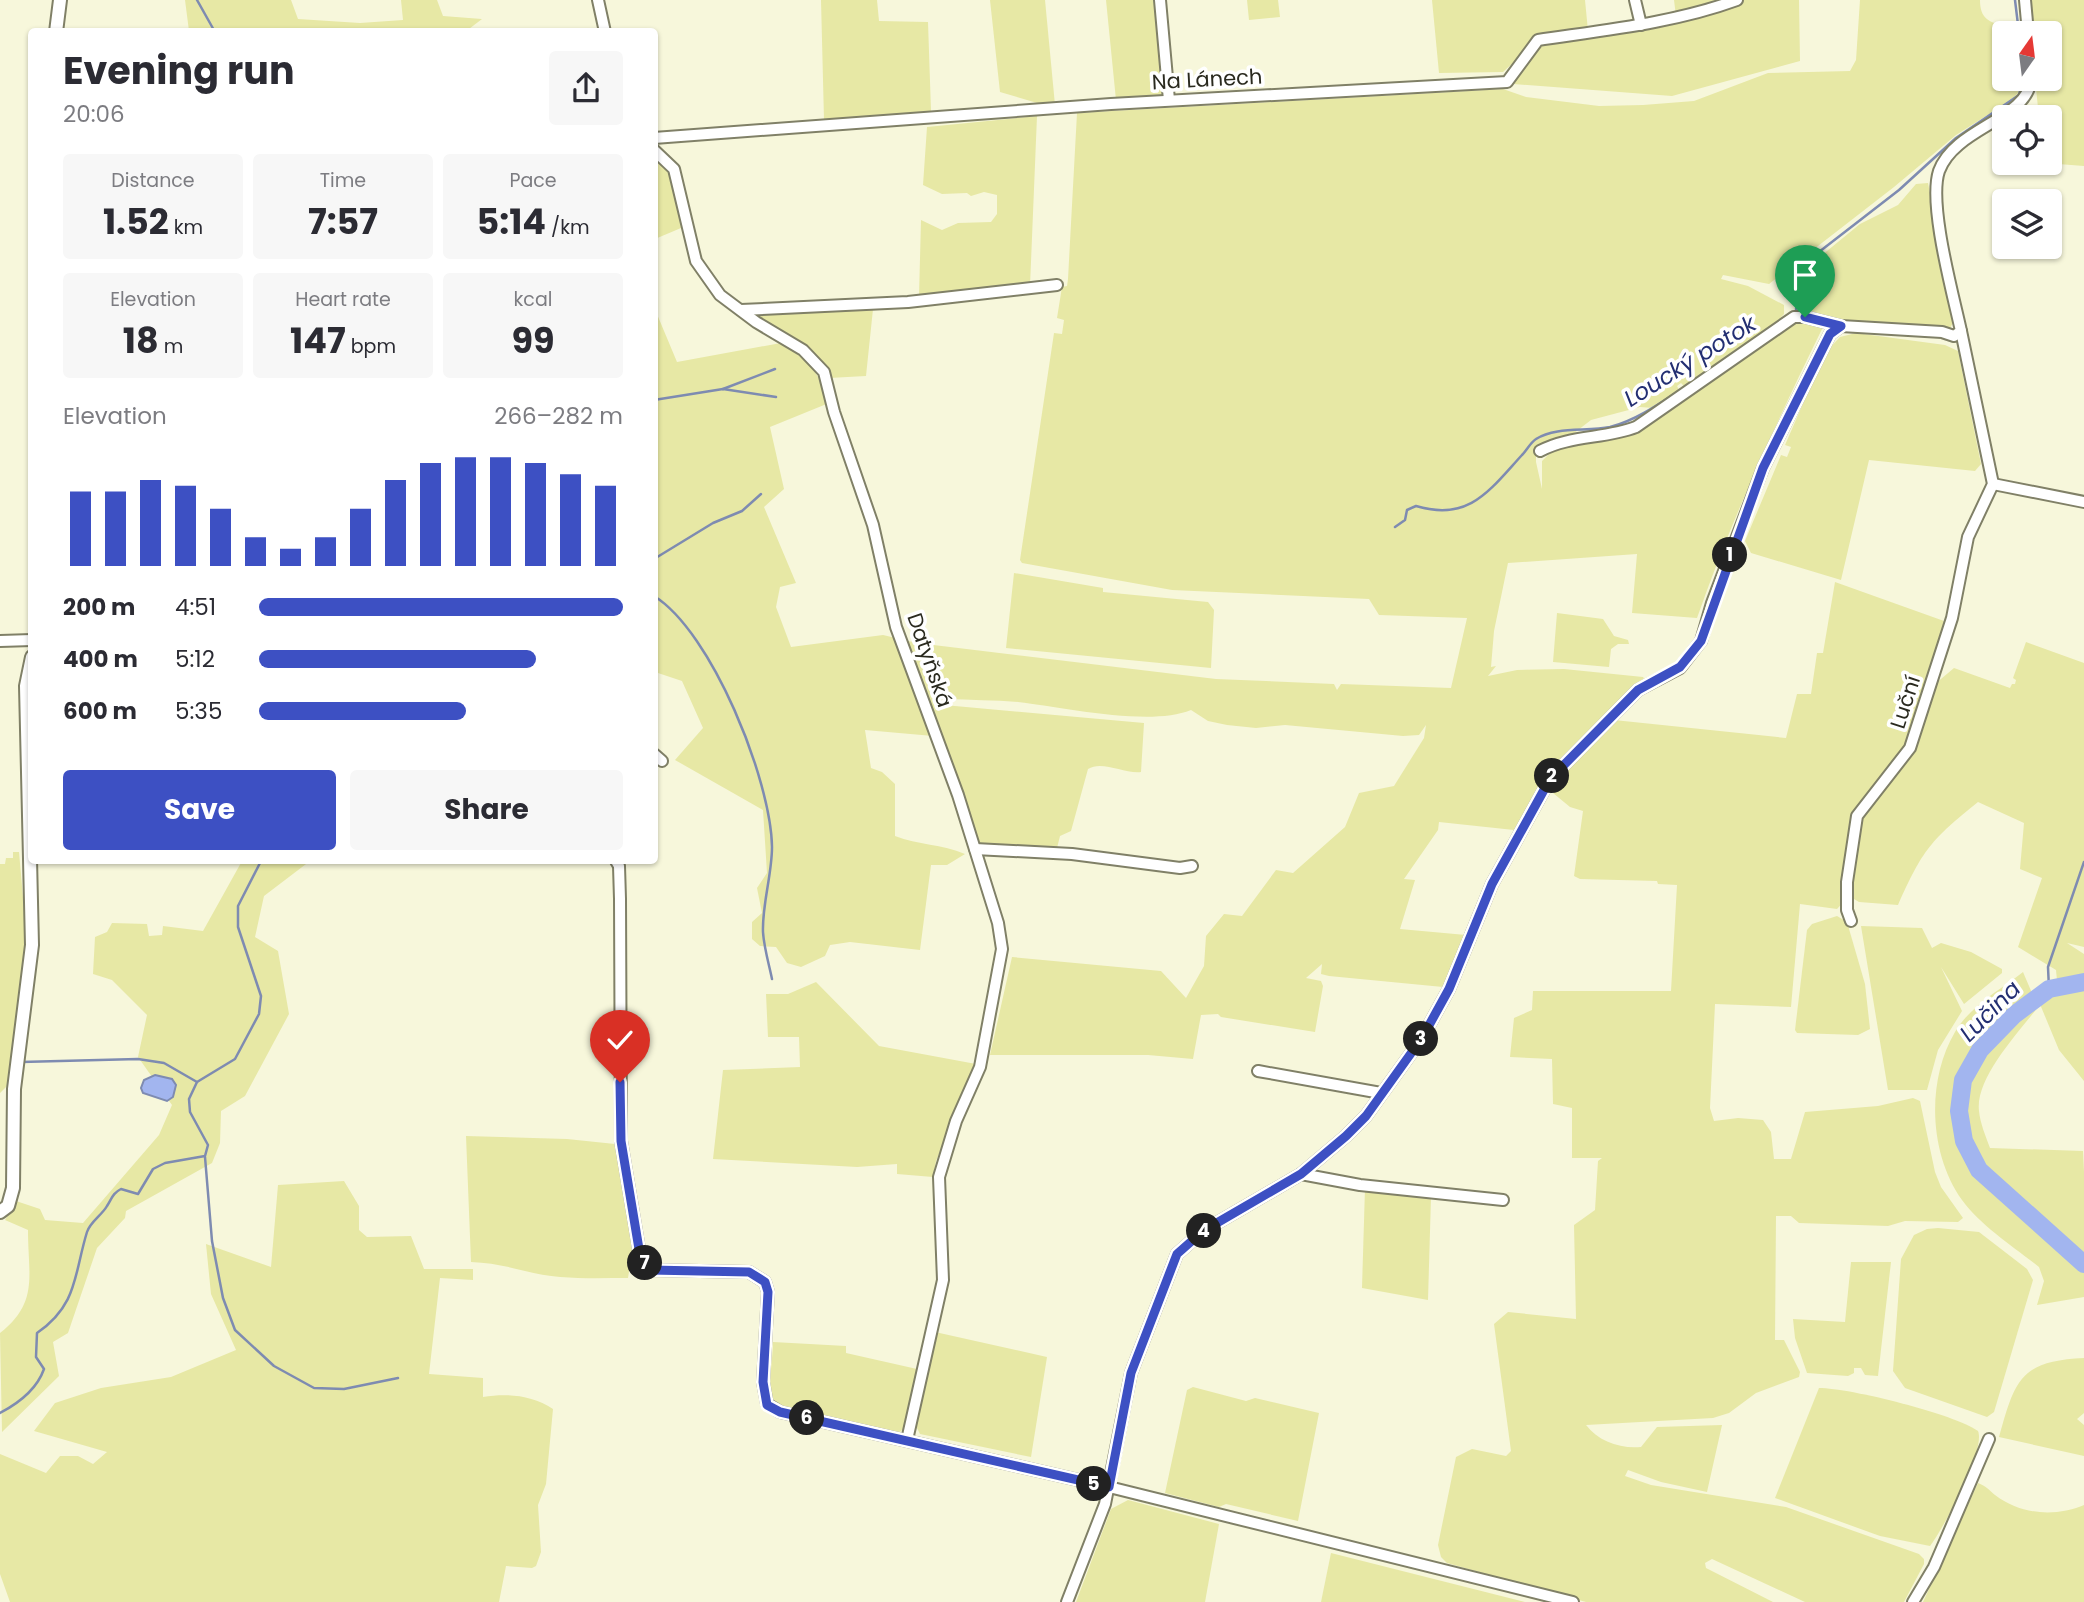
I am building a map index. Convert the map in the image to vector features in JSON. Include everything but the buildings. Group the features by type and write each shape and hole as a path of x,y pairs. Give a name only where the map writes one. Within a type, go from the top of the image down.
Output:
{"street":[{"path":"56,28 60,0"},
{"path":"598,0 604,28"},
{"path":"1160,0 1169,100"},
{"path":"1635,0 1641,25"},
{"name":"Na Lánech","path":"658,138 1169,100 1507,82 1538,40 1641,25 1707,11 1737,0"},
{"path":"2025,0 2027,21"},
{"path":"2027,91 2025,98 1964,139 1945,159 1939,172 1937,189 1944,247 1993,484 2084,502"},
{"name":"Datyňská","path":"658,154 674,169 696,261 720,295 803,350 824,372 834,412 873,525 896,627 975,849 998,923 1002,949 980,1067 956,1121 939,1177 943,1280 907,1440"},
{"path":"740,310 908,303 1058,285"},
{"path":"1540,451 1555,444 1614,434 1636,427 1794,317 1841,326 1942,332 1954,336 1961,331"},
{"path":"1068,1602 1102,1513 1131,1373 1177,1254 1203,1231 1301,1174 1357,1126 1422,1038 1449,989 1492,884 1550,779 1638,690 1680,667 1701,641 1763,468 1830,334 1841,326"},
{"name":"Luční","path":"1852,921 1847,910 1847,882 1857,816 1910,748 1952,618 1968,537 1993,484"},
{"path":"0,641 28,640"},
{"path":"28,676 28,772"},
{"path":"975,849 1072,854 1180,868 1192,866"},
{"path":"0,1212 8,1206 13,1188 14,1089 32,945 30,864"},
{"path":"618,864 621,1141 640,1255 650,1270 749,1272 761,1277 768,1292 763,1382 767,1405 780,1412 1109,1487 1573,1602"},
{"path":"1258,1072 1381,1093"},
{"path":"1301,1174 1372,1186 1503,1200"},
{"path":"1913,1602 1934,1567 1989,1439"}],"green space":[{"path":"185,0 291,0 298,19 360,23 403,20 401,0 437,0 443,16 482,19 470,28 189,28"},
{"path":"821,0 877,0 879,21 928,22 931,111 824,120"},
{"path":"990,0 1045,0 1055,105 1044,105 1000,92"},
{"path":"1106,0 1157,0 1163,89 1161,97 1116,100"},
{"path":"1247,0 1278,0 1280,17 1249,20"},
{"path":"1432,0 1585,0 1588,31 1676,16 1674,0 1799,0 1800,61 1672,96 1513,84 1544,40 1538,40 1503,72 1439,73"},
{"path":"1860,0 1980,0 1984,16 1992,22 1992,91 2020,91 2004,105 1992,105 1992,112 1956,135 1769,284 1723,275 1721,279 1748,286 1784,305 1784,314 1773,326 1684,386 1681,383 1677,386 1679,390 1653,408 1640,407 1591,420 1569,437 1545,442 1536,448 1542,489 1542,461 1554,449 1628,433 1799,317 1823,327 1755,471 1697,618 1632,613 1637,554 1508,563 1494,631 1491,667 1496,666 1488,676 1517,670 1564,669 1643,677 1645,680 1641,685 1595,726 1614,720 1786,738 1797,694 1811,694 1817,653 1823,653 1835,582 1944,621 1917,716 1903,748 1860,804 1910,748 1935,684 1954,668 2010,688 2015,684 2016,680 2013,678 2026,642 2084,663 2084,947 2067,943 2084,954 2084,1081 2059,1050 2037,997 2049,989 2058,991 2056,970 2018,947 2042,878 2020,869 2024,823 1978,802 1949,826 1930,847 1914,871 1898,905 1859,902 1849,896 1837,909 1800,904 1791,1007 1715,1004 1710,1108 1714,1121 1738,1118 1763,1120 1771,1132 1774,1159 1791,1159 1805,1112 1878,1106 1913,1098 1920,1101 1935,1172 1941,1187 1963,1218 1958,1222 1905,1221 1888,1226 1799,1223 1791,1216 1776,1216 1775,1340 1784,1340 1800,1372 1799,1377 1756,1393 1729,1413 1713,1418 1586,1425 1603,1440 1618,1445 1641,1447 1657,1427 1722,1425 1707,1492 1661,1482 1628,1470 1625,1476 1651,1485 1786,1507 1919,1554 1924,1559 1924,1564 1904,1602 1805,1602 1712,1559 1705,1563 1706,1568 1773,1602 1586,1602 1447,1563 1441,1557 1438,1545 1456,1457 1472,1449 1506,1456 1511,1451 1494,1324 1508,1312 1576,1319 1574,1225 1595,1210 1598,1161 1602,1158 1572,1158 1572,1108 1553,1104 1552,1059 1510,1057 1514,1018 1532,1010 1533,991 1671,991 1677,885 1658,884 1657,881 1580,879 1574,876 1583,811 1570,807 1553,793 1554,781 1542,781 1514,830 1439,822 1438,830 1404,879 1415,880 1400,929 1466,935 1443,987 1329,976 1321,974 1322,964 1306,978 1321,981 1323,986 1315,1032 1221,1017 1218,1014 1201,1015 1193,1059 1148,1055 990,1055 1012,957 1161,971 1186,998 1204,966 1206,936 1224,914 1242,916 1276,870 1293,873 1345,827 1359,793 1394,786 1424,738 1426,725 1419,735 1403,736 1285,725 1256,728 1227,725 1208,721 1191,710 1174,715 1130,716 1018,702 947,699 944,705 1144,723 1141,772 1100,766 1088,769 1071,831 1060,836 1057,848 985,846 979,844 940,731 933,736 865,730 871,768 882,772 895,784 895,836 965,854 947,865 931,865 920,950 850,942 830,945 825,956 801,967 787,963 776,947 760,946 752,939 752,922 762,913 757,888 767,873 763,810 675,760 703,728 682,681 658,673 658,317 677,362 781,343 812,368 825,392 829,403 770,427 784,489 764,507 796,583 780,587 776,607 791,647 883,635 917,643 1216,679 1334,684 1337,690 1341,684 1451,688 1467,618 1379,615 1369,599 1172,590 1022,563 1020,560 1054,333 1062,334 1064,320 1057,318 1062,287 1067,286 1068,279 1077,113 1503,89 1526,97 1599,106 1643,105 1694,101 1768,73 1850,71 1856,60"},
{"path":"2027,0 2084,0 2084,166 2062,164 2062,105 2038,105 2036,91 2062,91 2062,21 2030,21"},
{"path":"1037,116 1030,286 997,286 919,297 921,220 942,230 958,223 991,222 997,214 997,195 984,192 971,196 967,193 942,194 923,185 927,127"},
{"path":"658,156 677,181 681,228 658,238"},
{"path":"1928,183 1955,319 1949,330 1834,321 1802,307 1796,288 1816,260 1860,224 1898,205 1916,184"},
{"path":"873,309 866,376 829,378 762,323 756,313"},
{"path":"1856,333 1945,345 1958,351 1981,464 1975,471 1869,460 1841,580 1751,553 1745,541 1781,455 1787,457 1791,447 1785,445 1825,353 1840,337"},
{"path":"1014,573 1103,588 1103,592 1208,602 1214,610 1211,668 1006,648"},
{"path":"1557,613 1603,619 1614,636 1628,640 1629,644 1618,644 1611,649 1609,667 1553,662"},
{"path":"13,852 19,852 27,943 7,1086 0,1093 0,864 5,864 6,858 13,858"},
{"path":"240,864 306,864 264,896 255,937 278,951 289,1014 245,1096 221,1111 220,1143 212,1163 126,1211 125,1218 97,1248 68,1333 53,1342 59,1376 2,1432 0,1333 21,1310 29,1287 28,1230 5,1220 16,1201 40,1209 45,1220 83,1223 159,1135 172,1105 138,1057 147,1015 112,980 93,974 95,937 107,932 112,923 147,924 149,936 162,935 163,926 203,931"},
{"path":"1837,916 1847,922 1865,984 1870,1029 1858,1035 1797,1033 1795,1030 1807,930 1812,924"},
{"path":"1861,926 1922,928 1932,948 1941,943 1971,952 2002,969 2002,973 1964,1004 1941,967 1962,1011 1938,1050 1927,1090 1888,1090"},
{"path":"2023,972 2038,1007 2000,1056 1984,1084 1979,1111 1982,1125 1990,1148 2083,1151 2084,1172 2084,1297 2037,1305 2044,1281 2039,1267 1988,1227 1962,1200 1943,1161 1935,1117 1939,1072 1955,1032 1977,1006"},
{"path":"816,982 879,1046 976,1064 936,1161 933,1177 897,1174 897,1164 857,1167 713,1159 723,1070 800,1067 799,1037 768,1037 766,994 788,994"},
{"path":"466,1136 567,1139 615,1144 633,1247 628,1278 550,1276 471,1262"},
{"path":"344,1181 359,1206 359,1230 367,1237 411,1236 424,1269 473,1269 473,1280 440,1278 429,1374 483,1378 483,1397 519,1396 553,1409 546,1484 538,1505 541,1552 536,1566 506,1566 499,1602 10,1602 0,1574 0,1454 46,1473 60,1456 78,1456 93,1464 107,1452 34,1431 55,1403 101,1388 171,1377 236,1350 211,1294 206,1244 271,1267 278,1185"},
{"path":"1365,1188 1431,1197 1428,1300 1362,1288"},
{"path":"1927,1229 1979,1232 2027,1269 2033,1280 1994,1412 1987,1417 1905,1388 1893,1371 1901,1259 1914,1235"},
{"path":"1851,1262 1891,1262 1878,1376 1865,1375 1861,1368 1854,1368 1854,1373 1848,1376 1807,1373 1795,1338 1793,1319 1845,1322"},
{"path":"935,1332 1047,1357 1031,1457 920,1434 915,1424"},
{"path":"773,1342 846,1346 846,1353 917,1369 904,1428 899,1433 851,1424 791,1410 778,1403 771,1390"},
{"path":"2084,1358 2084,1413 2077,1419 2084,1425 2084,1456 1999,1437 2010,1401 2023,1378 2046,1364"},
{"path":"1193,1387 1246,1401 1255,1398 1319,1413 1298,1521 1226,1504 1219,1507 1165,1493 1187,1390"},
{"path":"1819,1388 1854,1392 1901,1403 1947,1417 1978,1431 1979,1441 1970,1471 1930,1546 1880,1536 1775,1498"},
{"path":"1978,1483 2005,1502 2027,1510 2062,1511 2084,1505 2084,1602 1923,1602"},
{"path":"1128,1500 1219,1524 1205,1602 1076,1602 1111,1509"},
{"path":"1331,1553 1525,1602 1321,1602"}],"water":[{"path":"155,1075 172,1079 176,1085 173,1097 167,1101 143,1093 141,1088 144,1080"}],"waterway":[{"path":"197,0 213,28"},
{"name":"Loucký potok","path":"2015,0 2018,21"},
{"name":"Loucký potok","path":"1796,309 1799,301 1791,282 1797,269 1899,190 1956,138 2019,95 2020,91"},
{"path":"723,389 775,369"},
{"name":"Loucký potok","path":"1395,527 1405,520 1407,510 1416,506 1450,510 1476,500 1499,480 1534,440 1544,435 1620,424 1649,410 1685,387"},
{"path":"658,399 723,389 776,397"},
{"path":"658,557 713,523 742,511 761,494"},
{"path":"658,599 676,614 697,641 717,674 750,748 769,818 772,847 763,932 772,979"},
{"path":"2049,989 2048,967 2084,862"},
{"path":"0,1413 26,1395 41,1376 44,1369 36,1357 37,1333 50,1322 67,1300 89,1228 114,1194 121,1189 138,1194 153,1169 165,1163 205,1156 208,1145 190,1112 189,1099 197,1082 235,1059 259,1014 261,996 238,927 238,906 259,864"},
{"name":"Lučina","path":"2084,982 2049,989 2014,1015 1980,1050 1963,1080 1959,1111 1964,1141 1979,1170 2084,1264"},
{"path":"21,1062 138,1059 164,1063 197,1082"},
{"path":"205,1157 212,1241 223,1298 235,1330 274,1366 314,1388 344,1389 398,1378"}],"route":[{"path":"620,1082 621,1141 640,1255 650,1270 749,1272 761,1277 768,1292 763,1382 767,1405 780,1412 1109,1487 1131,1373 1177,1254 1203,1231 1301,1174 1366,1116 1422,1038 1449,989 1492,884 1550,779 1638,690 1680,667 1701,641 1712,603 1763,468 1830,334 1841,326 1805,317"}]}
